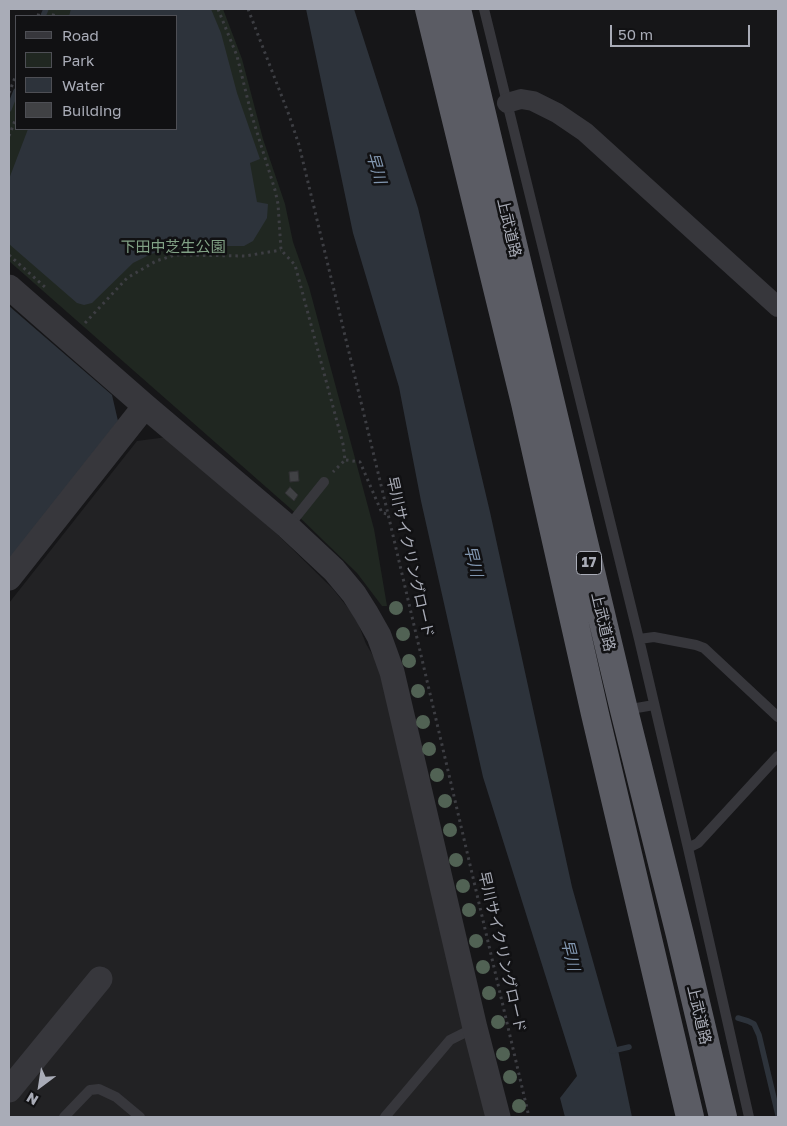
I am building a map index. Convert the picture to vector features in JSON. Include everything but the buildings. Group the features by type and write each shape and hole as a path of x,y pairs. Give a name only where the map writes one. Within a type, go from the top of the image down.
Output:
{"highway":[{"name":"上武道路","path":"429,9 525,403 595,714 690,1117"},
{"name":"上武道路","path":"457,9 723,1117"}],"street":[{"path":"507,103 521,99 534,101 557,113 585,132 778,307"},
{"path":"9,287 145,406 288,526 334,570 354,594 378,636 392,672 475,1028 498,1117"},
{"path":"9,578 145,406"},
{"path":"9,1090 100,979"}],"lane":[{"path":"484,9 639,639 748,1117"},
{"path":"288,526 324,482"},
{"path":"639,639 654,637 704,648 778,717"},
{"path":"624,710 654,705"},
{"path":"688,848 698,843 778,756"},
{"path":"385,1117 450,1040 475,1028"},
{"path":"64,1117 90,1090 99,1089 116,1097 140,1117"}],"path":[{"path":"218,9 237,56 251,113 275,190 278,204 281,250 295,265 346,460"},
{"name":"早川サイクリングロード","path":"248,9 290,115 299,145 388,514 529,1117"},
{"path":"9,93 15,78"},
{"path":"9,136 15,121"},
{"path":"86,323 127,278 156,261 175,255 245,256 281,250"},
{"path":"346,460 360,462 382,513 388,514"},
{"path":"324,482 346,460"}],"shaded area":[{"path":"167,437 277,534 333,589 356,618 366,644 378,664 488,1117 9,1117 9,603 137,441"}],"green space":[{"name":"下田中芝生公園","path":"45,9 223,9 242,59 263,139 285,204 293,242 309,287 374,529 387,606 382,606 357,573 291,509 9,261 9,109 15,91 15,130 178,130 178,15 42,15"}],"water":[{"path":"71,9 211,9 221,33 237,93 260,159 250,163 257,202 268,204 267,218 253,241 244,246 182,246 151,254 133,263 92,303 84,305 77,303 9,244 9,179 28,130 178,130 178,15 69,15"},
{"name":"早川","path":"306,9 354,9 418,208 490,512 572,887 618,1050 632,1117 565,1117 560,1098 577,1076 483,777 421,501 399,387 353,233"},
{"path":"9,306 112,395 118,421 9,560"}],"waterway":[{"path":"43,15 46,9"},
{"path":"9,109 15,94"},
{"path":"738,1018 754,1024 759,1035 778,1115"},
{"path":"612,1051 629,1047"}]}
